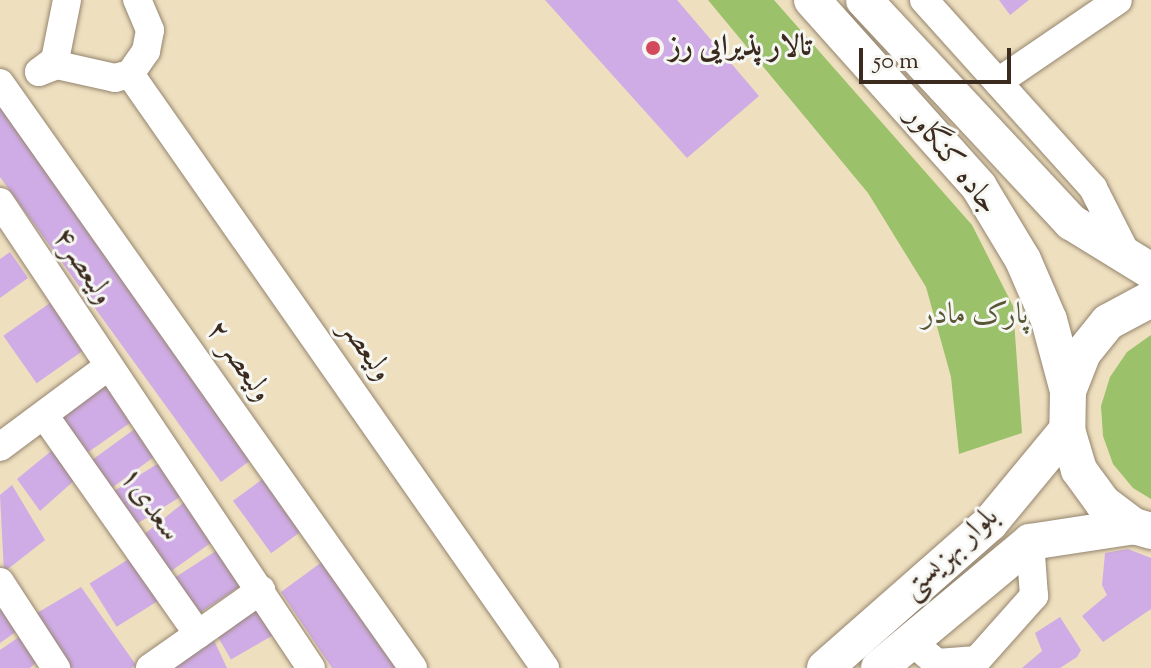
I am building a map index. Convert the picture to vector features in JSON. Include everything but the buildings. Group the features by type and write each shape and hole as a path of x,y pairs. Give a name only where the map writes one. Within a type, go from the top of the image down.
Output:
{"main road":[{"name":"جاده کنگاور","path":"812,0 979,187 1023,260 1049,320 1068,391"},
{"name":"جاده کنگاور","path":"864,0 1071,222 1139,263"},
{"path":"1142,529 1103,503 1079,470 1067,430 1068,391 1083,353 1108,322 1151,299"},
{"name":"بلوار بهزیستی","path":"825,668 990,523 1067,430"},
{"name":"بلوار بهزیستی","path":"879,668 1030,542 1142,529"}],"street":[{"path":"39,72 55,60 67,0"},
{"path":"2,92 57,65 115,78 130,74 146,51 150,30 137,0"},
{"path":"924,0 1093,188 1139,263"},
{"path":"998,82 1118,0"},
{"name":"ولیعصر","path":"130,74 545,668"},
{"name":"ولیعصر ۲","path":"2,92 413,668"},
{"name":"ولیعصر۴","path":"0,202 106,368 261,590 311,668"},
{"path":"0,447 106,368"},
{"name":"سعدی۱","path":"44,415 198,634"},
{"path":"912,642 937,663 977,660 1034,596 1030,542"},
{"path":"0,582 56,668"},
{"path":"154,667 261,590"}],"green space":[{"name":"پارک مادر","path":"708,0 774,0 972,225 1013,306 1022,433 959,454 951,377 926,287 868,193"},
{"path":"1151,335 1151,499 1133,488 1113,464 1103,436 1101,406 1110,377 1127,352"}],"place":[{"name":"تالار پذیرایی رز","path":"653,48"}]}
